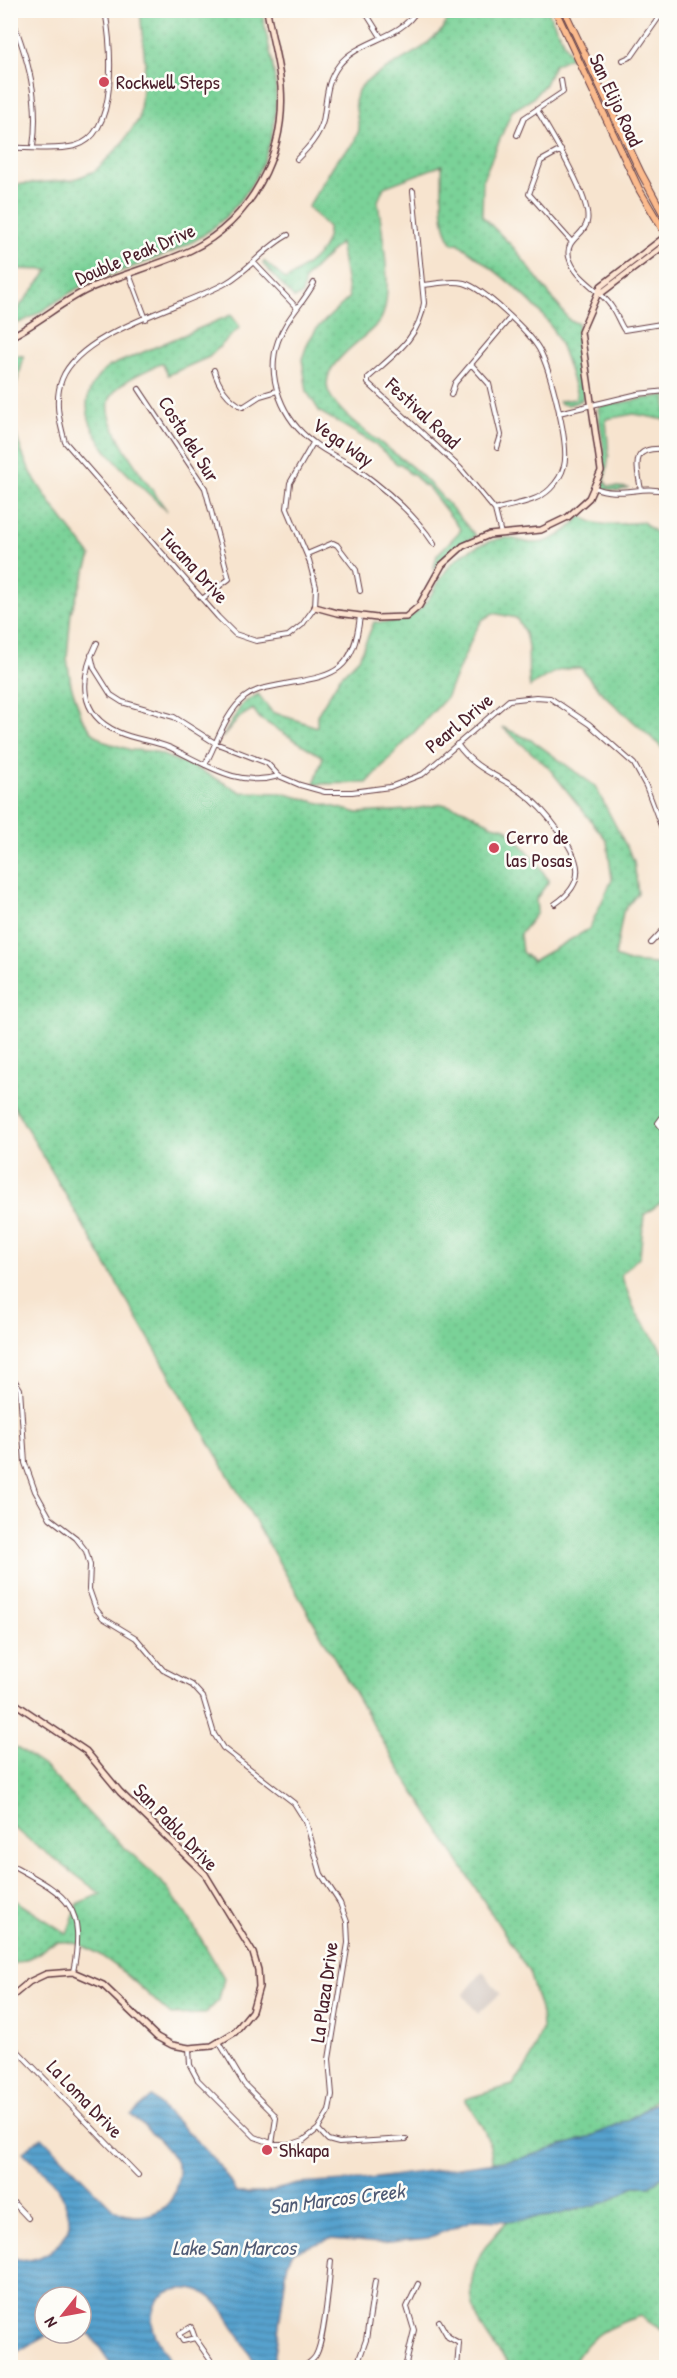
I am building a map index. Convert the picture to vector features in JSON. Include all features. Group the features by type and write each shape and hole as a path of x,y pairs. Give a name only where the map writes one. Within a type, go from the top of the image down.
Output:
{"main road":[{"name":"San Elijo Road","path":"555,10 640,191 666,235"},
{"name":"San Elijo Road","path":"564,10 641,172 666,219"}],"street":[{"path":"10,148 77,146 90,137 100,125 108,94 112,50 105,10"},
{"name":"Double Peak Drive","path":"10,337 75,296 186,252 214,236 244,207 261,181 276,145 281,117 280,76 267,10"},
{"path":"364,10 381,37"},
{"path":"297,159 311,145 323,123 329,79 340,64 352,52 406,22 417,10"},
{"path":"623,60 632,56 664,10"},
{"path":"10,13 26,52 35,87 33,147"},
{"path":"517,135 524,118 562,92 561,80"},
{"path":"537,111 570,166 587,214 587,224 571,241 569,257 582,278 611,306 624,330 661,324"},
{"path":"561,150 541,161 529,194 571,241"},
{"path":"413,191 423,285 464,283 478,290 510,318 539,350 559,413 565,452 564,466 557,480 538,498 495,510"},
{"name":"Tucana Drive","path":"288,235 278,240 255,264 226,283 99,339 78,357 62,377 58,394 58,417 65,442 235,634 256,641 288,636 302,625 315,607"},
{"path":"600,294 601,286 666,235"},
{"path":"313,443 287,493 287,508 307,554 316,587 315,607 391,620 406,617 419,606 442,565 463,546 489,535 541,530 567,517 589,498 601,471 593,405 582,354 581,332 591,305 600,294 666,244"},
{"path":"255,264 296,307"},
{"path":"129,274 146,319"},
{"name":"Vega Way","path":"314,284 296,307 277,343 274,378 277,391 294,424 313,443 355,468 393,497 426,531 434,544"},
{"name":"Festival Road","path":"423,285 422,319 411,338 368,378 369,383 460,468 495,510 501,534"},
{"path":"451,395 455,383 510,318"},
{"path":"471,364 489,384 501,435 497,448"},
{"path":"214,370 222,388 234,403 243,407 260,396 277,391"},
{"name":"Costa del Sur","path":"139,389 205,488 229,579 202,599"},
{"path":"559,413 666,391"},
{"path":"641,490 638,456 642,450 666,449"},
{"path":"593,487 606,493 621,494 657,489 666,492"},
{"path":"307,554 333,543 337,545 356,570 360,591"},
{"path":"205,765 231,714 252,692 337,671 350,659 357,641 360,616"},
{"path":"97,643 85,673 84,684 92,711 98,718 118,732 150,739 225,776 244,780 279,776"},
{"name":"Pearl Drive","path":"91,655 94,668 111,695 122,702 174,717 215,743 267,763 279,776 326,792 390,787 423,774 509,700 550,698 589,724 634,764 646,786 666,839"},
{"path":"457,744 475,766 525,794 544,812 572,849 576,858 577,878 570,893 555,904"},
{"path":"651,943 666,927"},
{"path":"666,1112 657,1123 666,1133"},
{"name":"La Plaza Drive","path":"10,1373 20,1389 25,1463 35,1491 51,1518 76,1538 86,1551 90,1565 89,1589 96,1609 103,1618 136,1638 163,1670 192,1685 203,1696 214,1734 223,1748 294,1803 306,1822 321,1874 340,1903 347,1922 348,1943 329,2060 332,2095 329,2111 318,2129"},
{"name":"San Pablo Drive","path":"10,1700 86,1751 120,1792 205,1874 253,1953 258,1970 259,1987 253,2011 235,2032 219,2042 189,2048 172,2045 157,2037 103,1985 73,1972 46,1974 28,1982 10,1998"},
{"path":"10,1864 55,1889 72,1907 78,1927 78,1946 73,1972"},
{"path":"219,2042 234,2071 276,2118 272,2144"},
{"name":"La Loma Drive","path":"10,2043 138,2175"},
{"path":"189,2048 190,2065 198,2080 249,2133 272,2144 292,2144 318,2129 328,2140 339,2143 406,2139"},
{"path":"10,2199 28,2218"},
{"path":"303,2367 318,2352 328,2297 331,2261"},
{"path":"356,2367 366,2340 375,2281"},
{"path":"405,2367 414,2330 407,2307 418,2284"},
{"path":"439,2321 448,2337 459,2343 457,2367"},
{"path":"195,2338 183,2342 179,2334 190,2327 195,2338 216,2367"}],"shaded area":[{"path":"483,1971 500,1994 478,2014 463,1995"}],"green space":[{"path":"140,11 262,11 273,64 276,96 270,143 262,164 238,203 204,235 183,247 147,262 86,284 36,315 11,324 11,317 49,270 11,269 11,185 72,180 95,171 121,145 139,119 145,63"},
{"path":"451,11 548,11 571,57 554,65 545,84 532,99 512,111 483,179 482,216 514,248 570,321 578,323 577,348 583,391 582,400 568,405 560,403 559,401 575,399 577,395 562,348 548,322 530,301 506,280 458,243 453,244 448,236 443,217 442,165 384,187 378,201 387,281 384,312 379,322 336,363 327,383 329,393 336,404 358,425 421,475 476,536 452,549 433,571 437,555 461,530 427,486 422,485 414,474 410,474 401,464 397,464 375,444 320,412 307,392 302,359 308,342 317,328 349,298 340,243 307,276 302,295 294,298 263,264 264,261 286,280 308,264 320,251 328,236 328,227 308,207 336,161 353,144 359,130 355,102 358,90 366,81 422,48 443,29"},
{"path":"231,315 240,327 209,357 168,375 162,363 128,380 112,395 109,406 111,420 118,436 167,511 117,463 102,444 91,425 87,405 92,386 108,367"},
{"path":"10,355 24,356 13,400 15,427 20,448 39,486 91,556 71,612 67,658 71,685 82,718 92,732 105,742 131,750 152,751 196,768 241,792 282,793 358,813 408,810 442,804 463,809 492,825 506,828 533,857 549,881 536,899 537,913 520,934 522,952 533,961 589,929 612,880 607,841 548,767 502,727 533,741 595,786 634,861 638,893 623,912 615,957 629,962 666,965 666,1199 644,1215 640,1256 621,1275 635,1311 666,1356 666,2090 636,2116 588,2138 519,2159 492,2162 487,2137 465,2099 513,2085 530,2061 542,2029 541,2013 529,1972 392,1757 11,1101"},
{"path":"666,395 666,420 634,414 606,419 609,455 605,481 608,486 629,488 618,491 602,488 600,483 604,452 598,409 601,406"},
{"path":"581,515 594,523 602,524 643,522 666,541 666,752 600,691 581,668 554,673 530,687 526,635 522,627 516,618 493,613 482,620 475,632 446,698 367,783 314,784 323,757 260,719 253,709 240,717 222,738 242,704 258,694 272,712 317,727 317,715 340,677 359,658 374,622 395,621 411,616 422,607 445,572 470,550 504,538 532,543 549,540 567,530"},
{"path":"11,1744 45,1767 97,1822 161,1881 186,1913 224,1978 219,2000 205,2014 171,2015 116,1966 82,1946 66,1942 52,1944 38,1954 11,1965 10,1897 67,1934 78,1903 101,1894 11,1826"},
{"path":"666,2175 666,2333 640,2316 609,2328 591,2340 572,2367 511,2367 483,2330 473,2304 471,2290 473,2275 478,2259 487,2244 507,2221 551,2216 606,2202 634,2186 649,2186"}],"water":[{"name":"Lake San Marcos","path":"666,2096 666,2175 649,2186 634,2186 607,2202 551,2216 507,2221 473,2220 428,2238 380,2243 330,2239 293,2252 288,2261 274,2362 258,2367 222,2308 208,2295 197,2290 186,2289 166,2294 154,2308 152,2318 156,2336 175,2367 113,2367 93,2338 93,2285 33,2285 33,2343 11,2355 11,2256 28,2260 46,2254 61,2241 69,2225 68,2211 60,2192 23,2152 42,2137 114,2210 123,2214 142,2216 152,2214 167,2204 173,2196 179,2174 166,2148 131,2115 152,2097 209,2154 236,2193 263,2193 298,2184 361,2180 519,2159 588,2138 629,2119"}],"place":[{"name":"Rockwell Steps","path":"104,82"},
{"name":"Cerro de las Posas","path":"494,848"},
{"name":"Shkapa","path":"267,2150"}],"water label":[{"name":"San Marcos Creek","path":"337,2199"}]}
